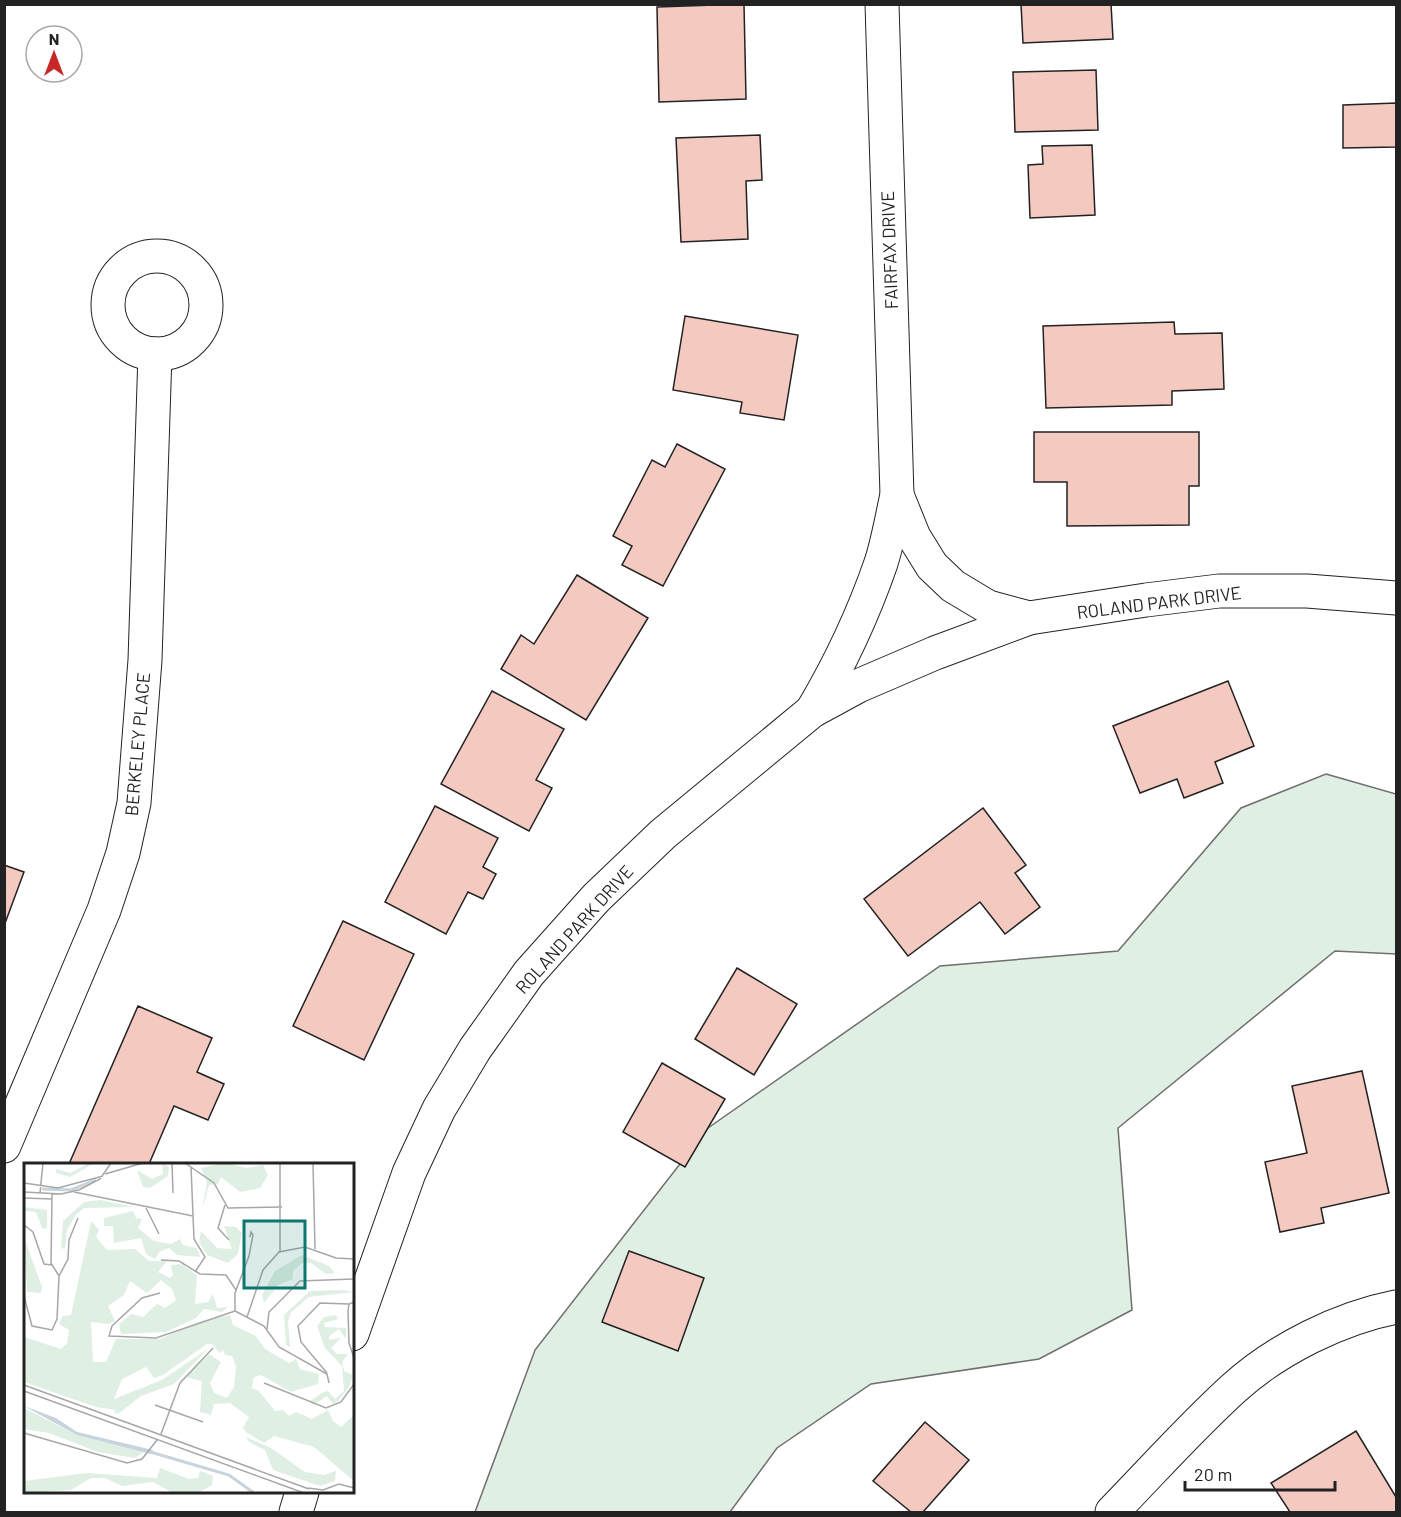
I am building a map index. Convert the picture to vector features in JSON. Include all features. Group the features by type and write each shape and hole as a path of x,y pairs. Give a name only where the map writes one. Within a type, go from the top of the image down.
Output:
{"street":[{"name":"FAIRFAX DRIVE","path":"882,4 897,495"},
{"name":"BERKELEY PLACE","path":"4,1146 104,910 123,852 134,803 145,660 155,354"},
{"name":"ROLAND PARK DRIVE","path":"897,495 914,537 932,566 953,586 988,607 1029,618"},
{"name":"ROLAND PARK DRIVE","path":"812,711 839,664 861,616 881,561 897,495"},
{"name":"ROLAND PARK DRIVE","path":"354,1328 409,1173 439,1110 475,1049 529,973 597,898 663,834 812,711 858,686 1029,618 1220,591 1306,591 1396,598"},
{"path":"1112,1512 1235,1387 1280,1355 1326,1329 1396,1307"},
{"path":"296,1512 301,1493"}],"green space":[{"path":"1326,774 1396,794 1396,954 1335,951 1118,1128 1132,1310 1039,1359 871,1384 777,1448 730,1512 475,1512 535,1350 708,1128 940,966 1118,951 1241,808"}],"building":[{"path":"744,4 746,99 659,102 657,7"},
{"path":"1021,4 1111,4 1113,39 1023,43"},
{"path":"1096,70 1098,130 1015,132 1013,72"},
{"path":"1396,103 1396,147 1343,148 1343,105"},
{"path":"760,135 762,180 746,181 748,239 681,242 676,138"},
{"path":"1092,145 1095,215 1030,218 1028,165 1043,164 1042,146"},
{"path":"685,316 798,335 784,420 740,413 742,402 673,390"},
{"path":"1174,322 1175,334 1222,333 1224,389 1172,391 1172,405 1046,408 1043,326"},
{"path":"1034,432 1199,432 1199,486 1189,486 1189,525 1067,526 1067,482 1034,482"},
{"path":"677,444 725,469 663,586 622,565 632,546 613,536 652,460 665,467"},
{"path":"577,575 648,618 586,720 501,669 521,635 534,644"},
{"path":"1228,681 1254,746 1215,762 1223,783 1184,798 1177,779 1140,793 1113,726"},
{"path":"492,691 564,729 536,780 552,788 529,831 441,784"},
{"path":"435,806 498,838 483,867 496,874 483,899 468,892 446,934 385,902"},
{"path":"983,808 1026,865 1015,873 1040,907 1005,934 980,902 908,956 864,899"},
{"path":"4,865 24,872 4,926"},
{"path":"343,921 414,954 364,1060 293,1026"},
{"path":"737,968 797,1004 754,1075 695,1039"},
{"path":"138,1006 212,1038 197,1072 224,1084 208,1120 174,1106 149,1163 69,1163"},
{"path":"662,1063 725,1099 685,1167 623,1132"},
{"path":"1362,1071 1389,1193 1321,1208 1324,1223 1280,1232 1265,1162 1307,1153 1292,1086"},
{"path":"629,1251 704,1278 678,1351 602,1322"},
{"path":"925,1422 969,1460 923,1512 911,1512 873,1481"},
{"path":"1356,1431 1396,1497 1396,1512 1290,1512 1271,1483"}]}
